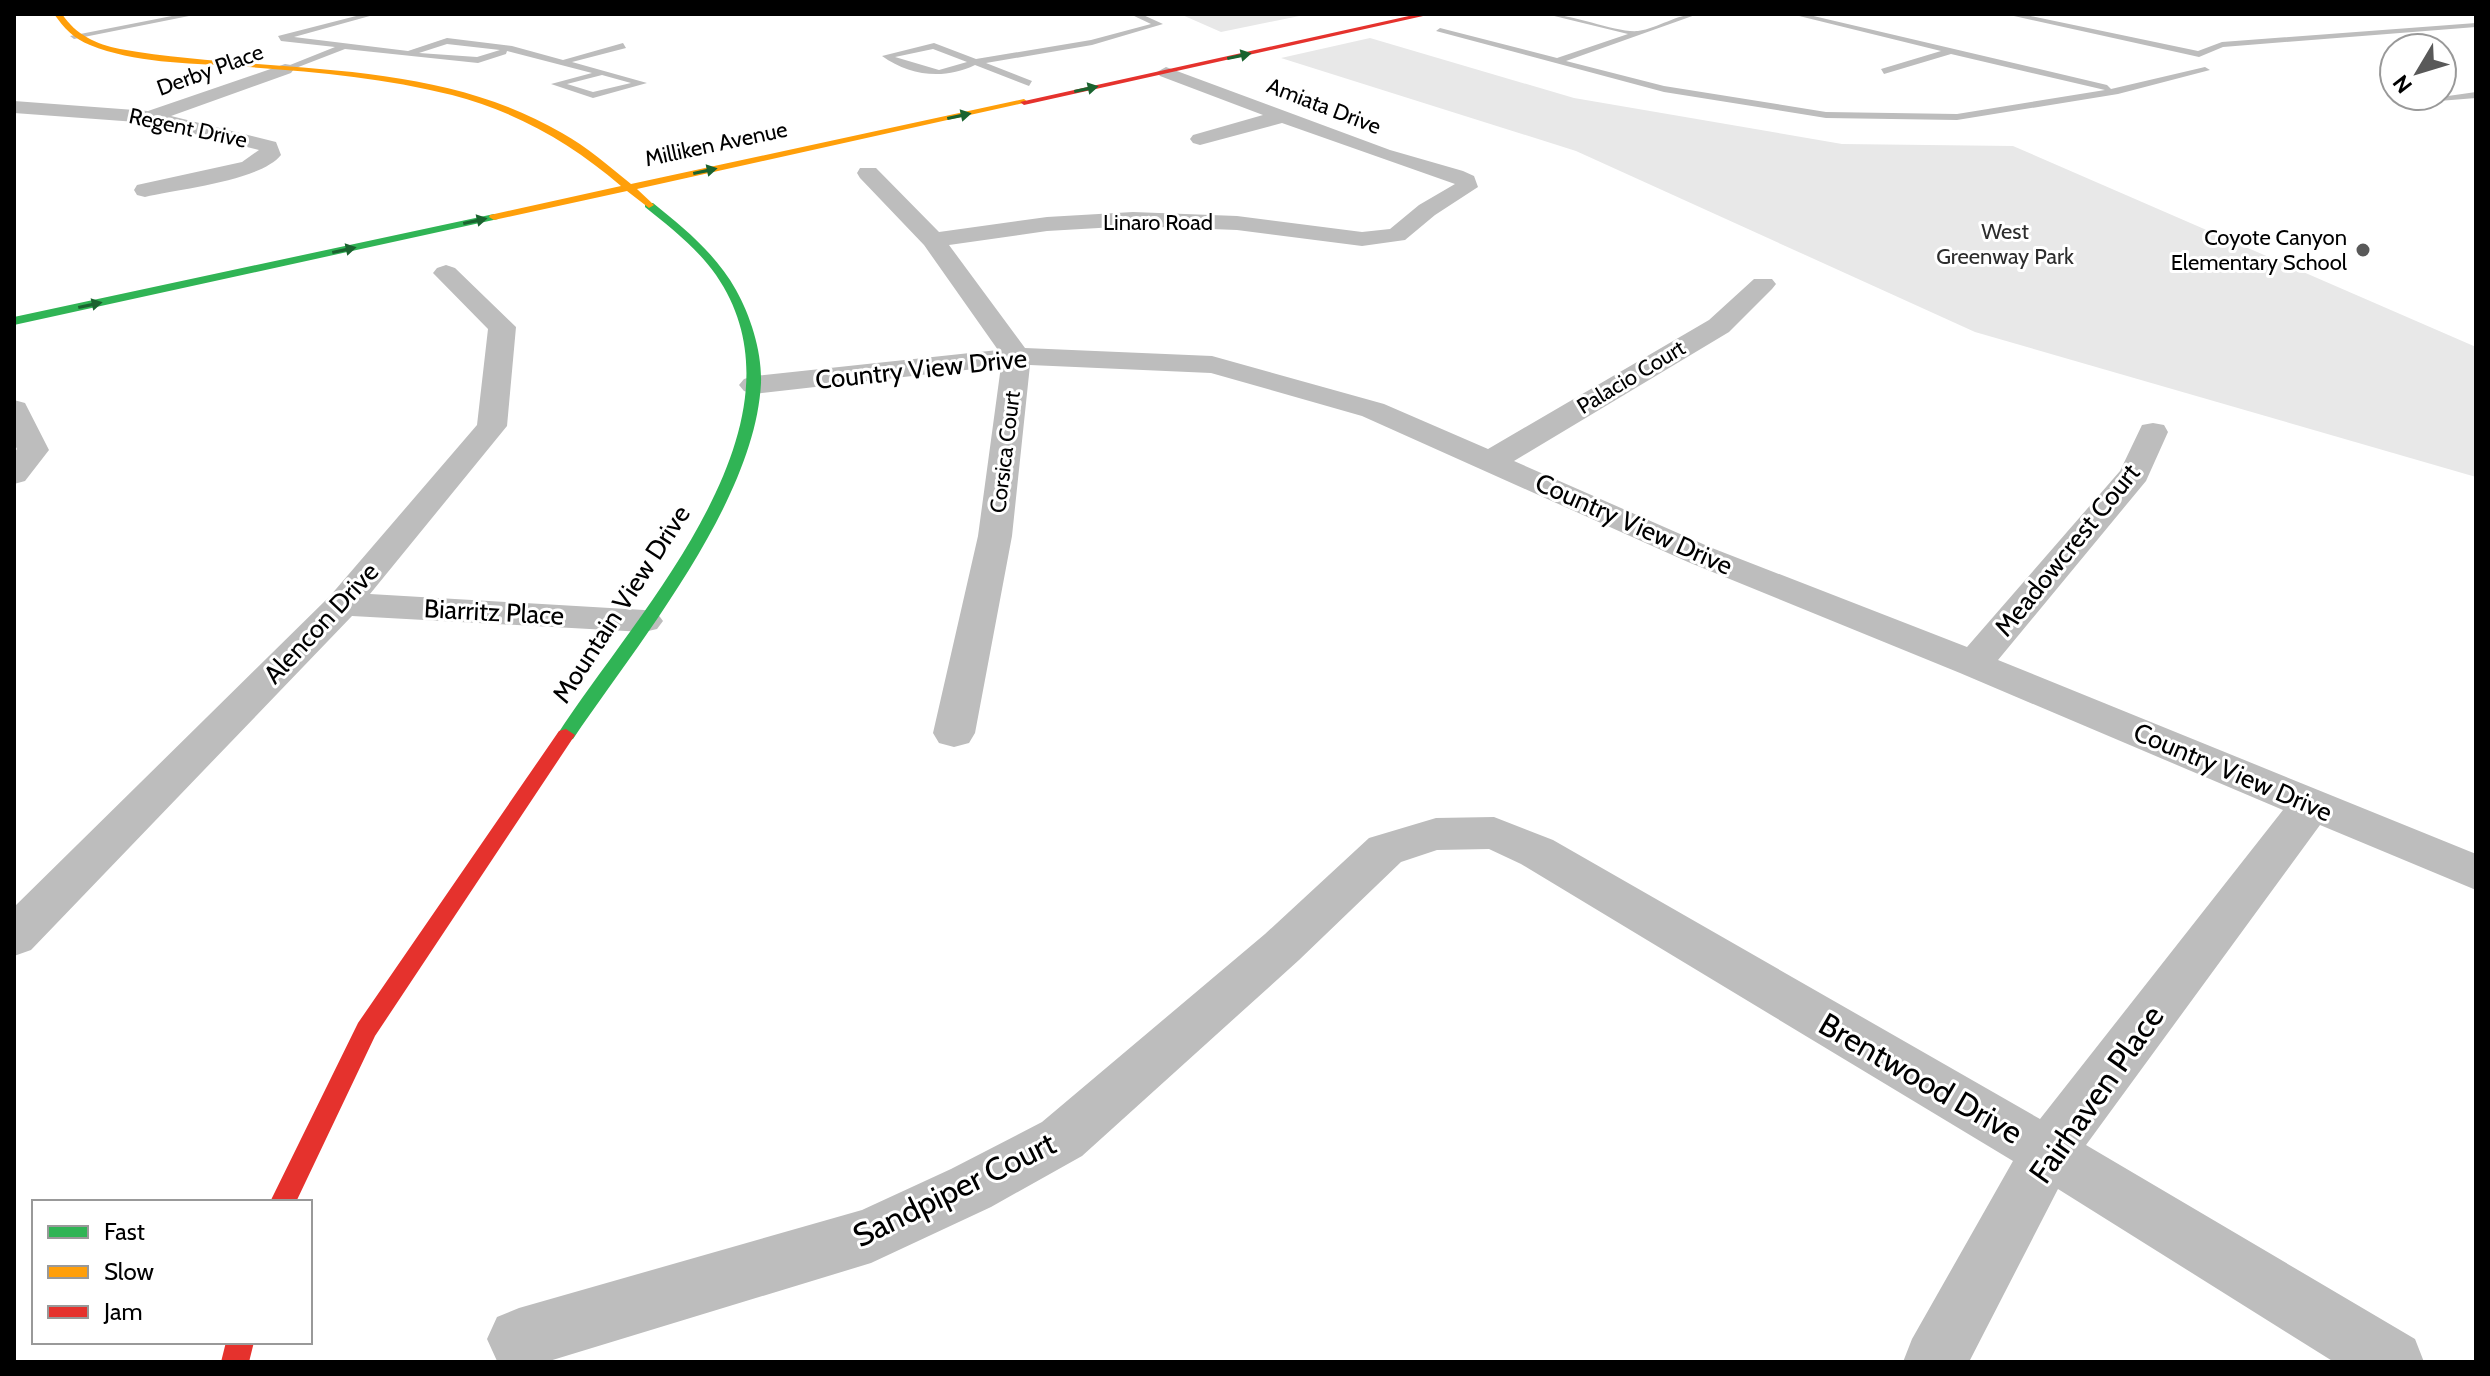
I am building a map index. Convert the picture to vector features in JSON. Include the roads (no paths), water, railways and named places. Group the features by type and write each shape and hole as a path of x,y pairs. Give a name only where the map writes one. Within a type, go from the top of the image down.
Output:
{"street":[{"path":"58,14 64,27 74,36"},
{"path":"870,116 1356,14"},
{"name":"Milliken Avenue","path":"14,321 1428,14"},
{"name":"Mountain View Drive","path":"74,36 129,54 396,80 490,104 550,129 601,173 629,188 698,245 729,287 745,325 754,385 739,454 700,537 366,1030 284,1200"},
{"name":"Derby Place","path":"150,117 285,69"},
{"name":"Amiata Drive","path":"1166,72 1466,181 1467,187 1427,210 1397,235 1384,238"},
{"name":"Regent Drive","path":"14,107 150,117 269,146 270,155 249,167 145,190"},
{"path":"1200,139 1283,116"},
{"name":"Milliken Avenue","path":"601,173 640,165"},
{"name":"Corsica Court","path":"868,173 933,240 1017,356 995,536 954,733"},
{"name":"Linaro Road","path":"933,240 1056,222 1161,219 1233,223 1362,239 1384,238"},
{"name":"Alencon Drive","path":"14,937 343,604 492,426 502,327 446,273"},
{"name":"Palacio Court","path":"1492,460 1719,326 1763,284"},
{"name":"Country View Drive","path":"754,385 1017,356 1212,365 1373,410 1492,460 1700,555 1974,664 2476,873"},
{"path":"14,409 33,450 14,474"},
{"name":"Meadowcrest Court","path":"1974,664 2135,474 2153,432"},
{"name":"Biarritz Place","path":"343,604 644,621"},
{"name":"Fairhaven Place","path":"1935,1362 2048,1152 2311,805"},
{"name":"Brentwood Drive","path":"1436,834 1494,833 1537,852 2048,1152 2392,1362"},
{"name":"Sandpiper Court","path":"519,1339 871,1235 971,1188 1062,1139 1282,947 1385,850 1436,834"}],"lane":[{"path":"74,36 195,14"},
{"path":"373,14 281,38 478,60 512,49"},
{"path":"1029,83 971,63 934,46 886,56 923,73 964,68 971,63 1092,42 1159,24 1134,14"},
{"path":"1550,14 1640,34"},
{"path":"1555,62 1694,14"},
{"path":"1795,14 2118,91"},
{"path":"1826,21 1854,14"},
{"path":"2009,14 2199,54 2222,45 2476,25"},
{"path":"1440,31 1664,89 1826,115 1957,117 2118,91 2205,70"},
{"path":"412,52 447,41 512,49 558,64 605,72 642,83 593,95 556,84 605,72"},
{"path":"285,69 348,45"},
{"path":"558,64 623,46"},
{"path":"1884,71 1951,51"}],"place":[{"name":"Coyote Canyon Elementary School","path":"2363,250"}],"park label":[{"name":"West Greenway Park","path":"2005,244"}]}
